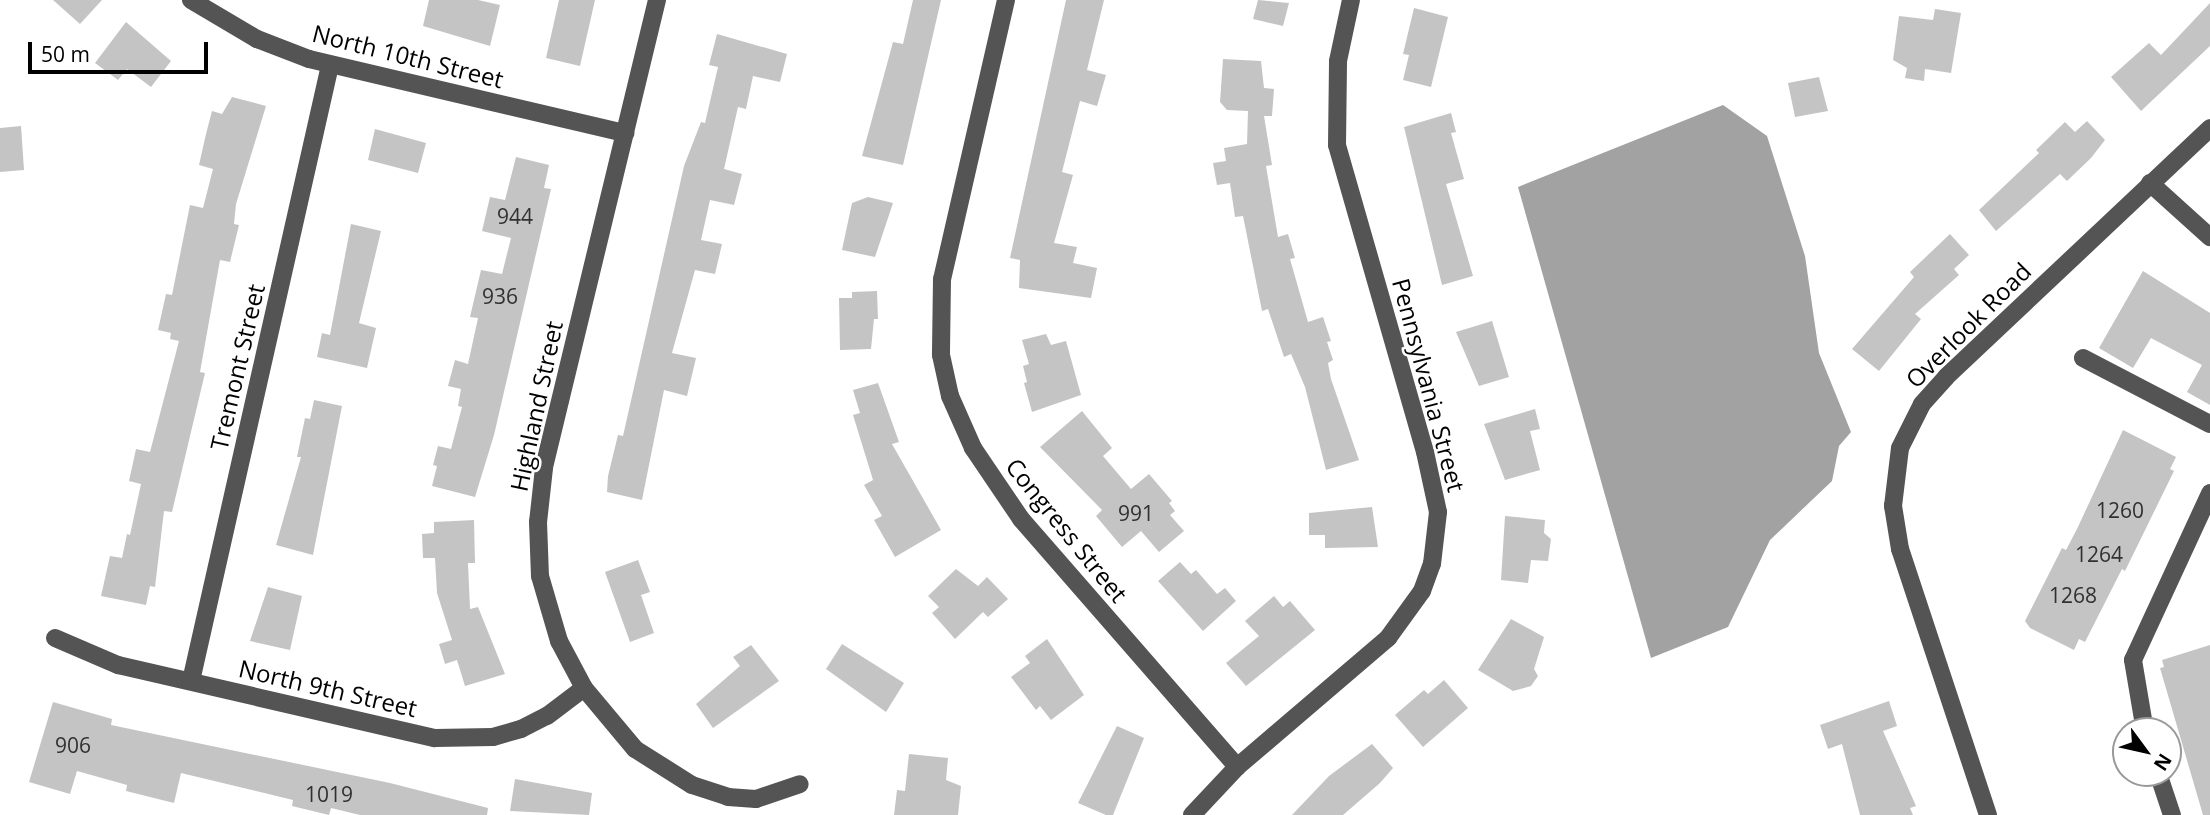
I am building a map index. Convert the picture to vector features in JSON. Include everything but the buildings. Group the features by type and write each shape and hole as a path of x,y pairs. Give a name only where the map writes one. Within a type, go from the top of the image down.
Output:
{"street":[{"name":"North 10th Street","path":"191,0 257,39 331,65 625,133"},
{"name":"Highland Street","path":"657,0 544,468 538,522 540,576 546,602 584,688 635,749 692,785 728,797 756,799 800,784"},
{"name":"Congress Street","path":"1006,0 942,279 940,355 950,396 973,448 1021,519 1237,767"},
{"name":"Pennsylvania Street","path":"1192,815 1237,767 1388,638 1422,591 1437,530 1437,512 1410,393 1337,145 1338,61 1351,0"},
{"name":"Tremont Street","path":"191,681 331,65"},
{"name":"Overlook Road","path":"1988,815 1900,549 1893,506 1900,448 1922,404 1946,377 2210,128"},
{"path":"2150,183 2210,237"},
{"path":"2083,358 2210,424"},
{"path":"2143,717 2133,660 2210,493"},
{"name":"North 9th Street","path":"55,638 118,665 435,738 464,740 521,729 547,716 584,688"},
{"path":"2163,787 2172,815"}],"shaded area":[{"path":"1723,105 1767,136 1805,256 1819,353 1851,432 1839,446 1832,481 1770,540 1728,627 1651,658 1518,187"}]}
